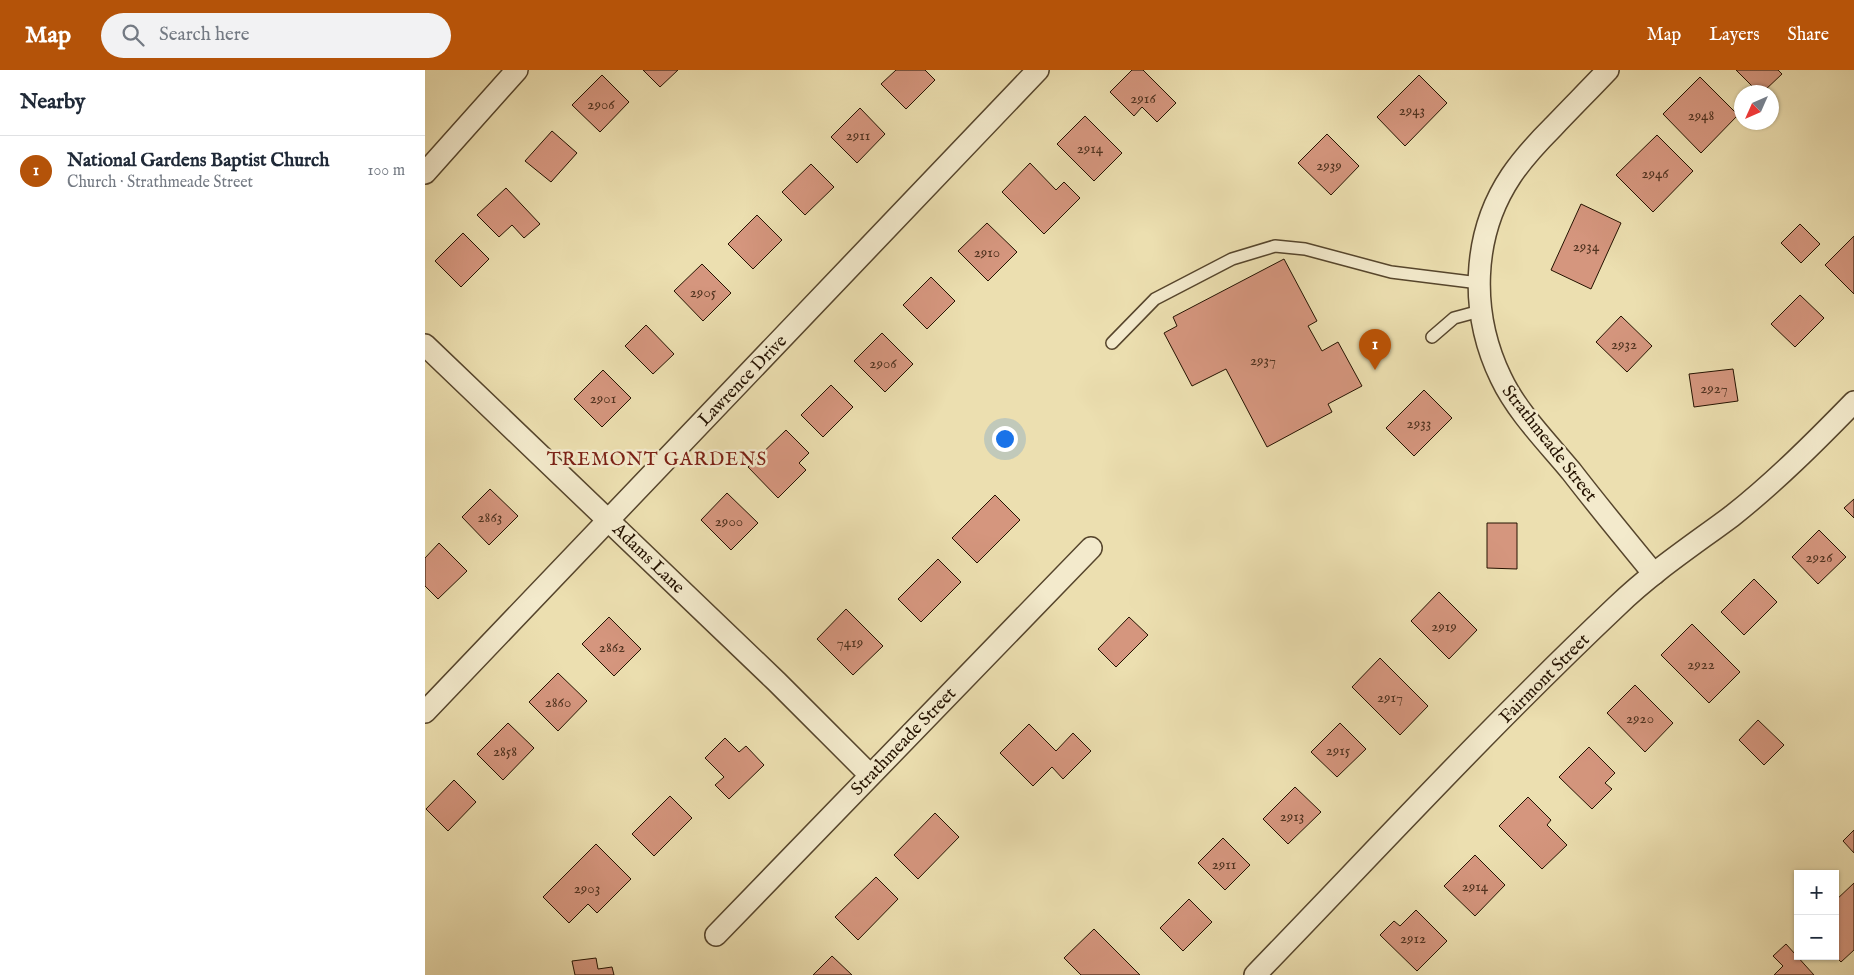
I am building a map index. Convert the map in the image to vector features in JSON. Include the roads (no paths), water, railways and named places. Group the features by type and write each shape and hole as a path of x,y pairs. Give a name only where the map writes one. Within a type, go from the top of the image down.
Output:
{"street":[{"path":"425,173 517,70"},
{"name":"Lawrence Drive","path":"425,712 1038,70"},
{"name":"Strathmeade Street","path":"1608,70 1533,148 1511,176 1494,207 1484,239 1479,283 1479,311 1487,346 1501,379 1522,411 1654,574"},
{"name":"Adams Lane","path":"425,345 609,519 870,775"},
{"name":"Fairmont Street","path":"1255,975 1530,691 1619,604 1654,574 1734,514 1812,446 1854,402"},
{"name":"Strathmeade Street","path":"716,935 1091,548"}],"lane":[{"path":"1112,343 1155,299 1232,259 1275,246 1305,249 1391,272 1479,283"},
{"path":"1433,337 1454,318 1479,311"}],"place":[{"name":"National Gardens Baptist Church","path":"1375,370"}],"district":[{"name":"TREMONT GARDENS","path":"657,458"}]}
